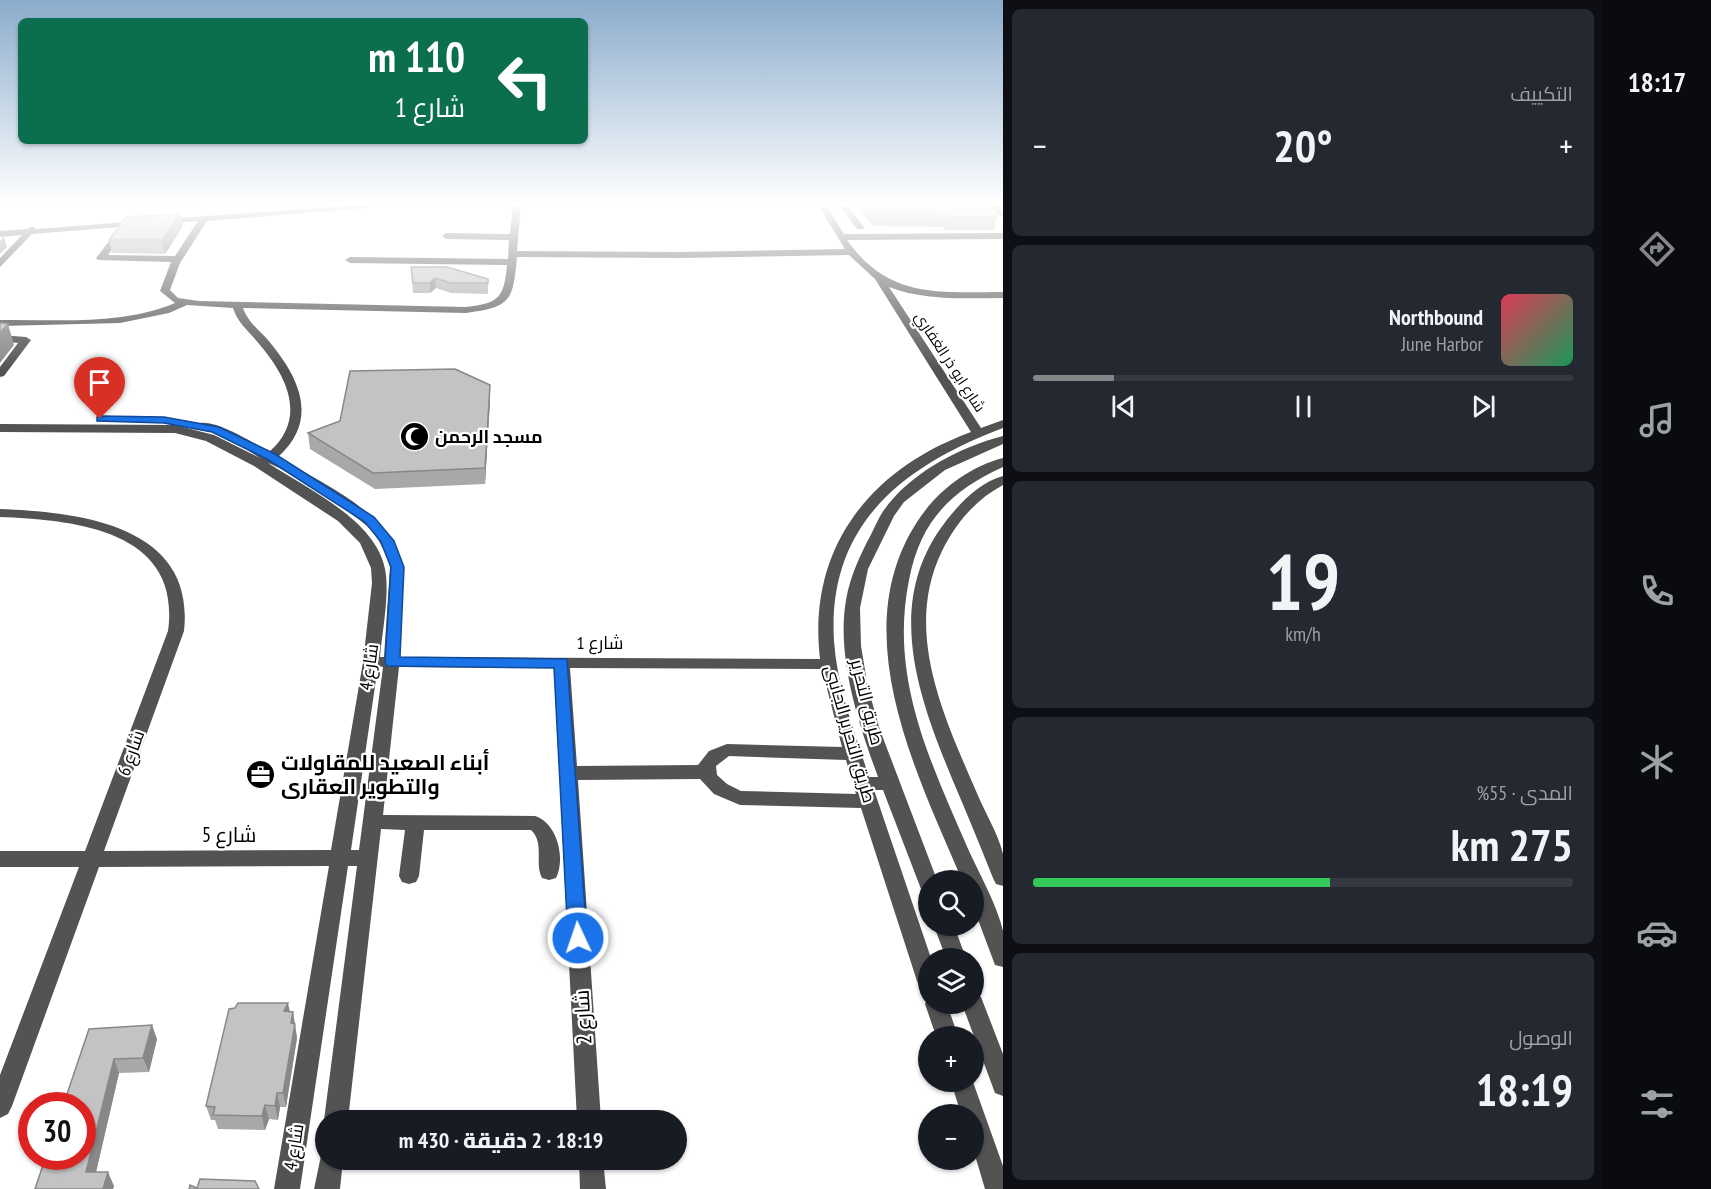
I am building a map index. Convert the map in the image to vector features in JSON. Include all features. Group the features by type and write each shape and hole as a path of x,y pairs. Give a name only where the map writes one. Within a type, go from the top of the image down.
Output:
{"street":[{"path":"178,260 165,291 175,300 185,303 478,310 504,299 512,260"},
{"name":"شارع ابو ذر الغفاري","path":"860,260 878,277 977,432"},
{"name":"شارع ابو ذر الغفاري","path":"878,277 905,288 927,292 1003,295"},
{"path":"0,323 141,319 185,303"},
{"path":"237,306 244,324 271,352 294,392 298,404 297,417 289,435 265,460"},
{"path":"0,338 26,340 0,374"},
{"name":"شارع 4","path":"0,419 182,422 230,434 344,518 366,541 378,568 379,583 371,662 287,1189"},
{"name":"طريق التحرير الجانبى","path":"918,951 852,754 829,664 826,603 832,572 847,536 875,496 896,477 929,454 977,432 1003,424"},
{"name":"شارع 4","path":"0,428 175,429 210,438 265,460 357,510 379,530 387,541 397,567 393,662 337,1110"},
{"name":"طريق التحرير","path":"923,870 870,729 858,685 852,624 859,573 890,512 922,480 963,455 1003,440"},
{"name":"طريق التحرير","path":"968,870 915,738 902,698 894,658 892,623 896,593 920,524 942,499 967,479 1003,462"},
{"path":"1003,480 972,500 952,521 927,566 917,616 923,676 937,720 1003,878"},
{"name":"شارع 6","path":"0,513 70,517 106,526 134,539 156,556 171,578 178,603 176,631 0,1106"},
{"path":"847,536 877,538"},
{"name":"شارع 1","path":"371,662 829,664"},
{"name":"شارع 2","path":"562,663 588,1110"},
{"path":"852,754 727,750 716,754 708,762 706,772 711,784 740,798 865,792 892,783"},
{"path":"568,773 706,772"},
{"path":"373,822 535,823 545,830 547,835 549,872"},
{"path":"409,876 415,822"},
{"name":"شارع 5","path":"0,859 368,858"},
{"name":"طريق التحرير","path":"984,910 1003,958"},
{"path":"977,1014 1003,1085"},
{"path":"984,1148 998,1189"},
{"path":"327,1189 330,1170"},
{"path":"592,1170 593,1189"}],"building":[{"path":"411,267 447,267 488,279 488,283 451,283 435,278 430,283 413,283"},
{"path":"0,323 8,324 0,333"},
{"name":"مسجد الرحمن","path":"455,369 490,385 485,468 373,473 308,433 340,421 350,371"},
{"path":"238,1003 288,1003 284,1011 293,1012 291,1023 295,1024 283,1093 277,1093 275,1106 265,1105 262,1116 213,1115 215,1107 206,1106 229,1009 235,1008"},
{"path":"152,1025 143,1058 114,1059 96,1132 96,1092 68,1092 89,1029"},
{"path":"41,1170 108,1172 103,1189 35,1189"},
{"path":"200,1179 255,1181 259,1189 189,1189 190,1185 197,1188"}],"place":[{"name":"مسجد الرحمن","path":"414,437"},
{"name":"أبناء الصعيد للمقاولات والتطوير العقارى","path":"260,775"}],"route":[{"path":"100,419 182,422 230,434 344,501 369,519 387,541 397,567 393,662 562,663 578,938"}]}
